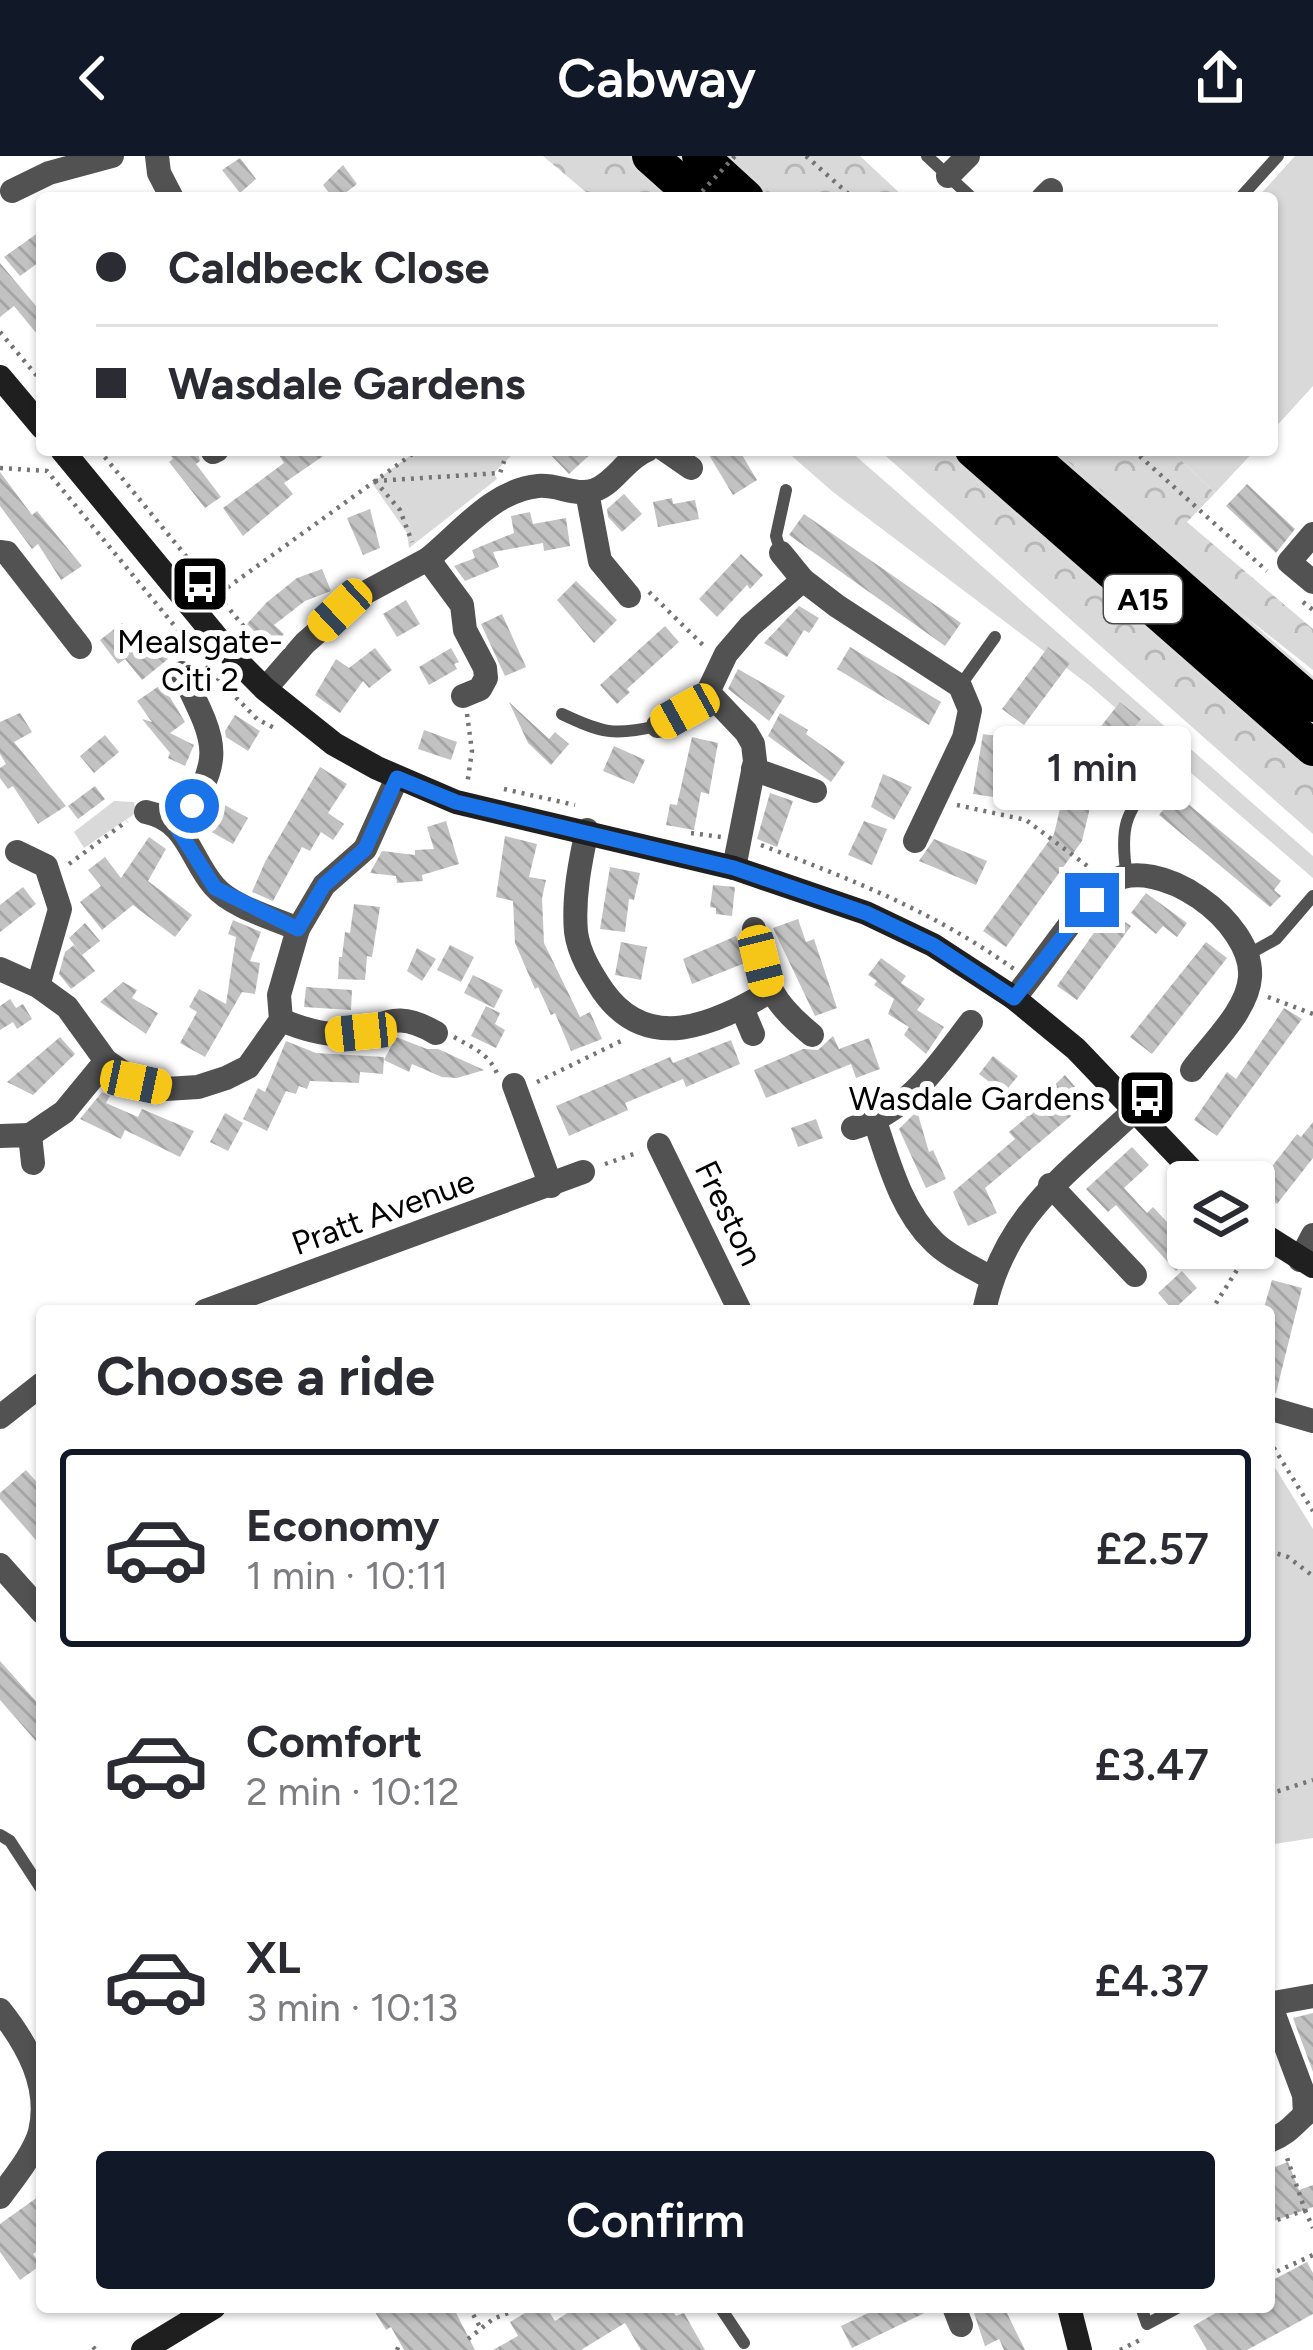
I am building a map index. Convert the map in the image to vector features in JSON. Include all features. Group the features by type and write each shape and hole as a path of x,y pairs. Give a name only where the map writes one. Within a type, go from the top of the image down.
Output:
{"highway":[{"path":"650,156 689,192"},
{"path":"700,156 739,192"},
{"name":"A15","path":"980,456 1313,748"},
{"name":"A15","path":"1030,456 1313,704"}],"street":[{"path":"0,166 6,195 41,176 112,156"},
{"path":"157,156 168,192"},
{"path":"948,176 968,156"},
{"path":"0,377 36,420"},
{"path":"265,689 340,610 422,562 507,495 536,486 587,492 604,485 635,456"},
{"path":"673,456 691,468"},
{"path":"54,460 232,656 334,744 397,778 456,802 585,818 866,913 933,945 1014,998 1076,1049 1184,1161"},
{"path":"587,492 599,561 636,591"},
{"path":"1307,591 1281,569 1313,534"},
{"path":"0,552 7,553 80,646"},
{"path":"781,553 803,580 960,686 970,710 964,738 915,841"},
{"path":"422,562 458,595 465,631 482,656 486,678 481,689 463,696"},
{"path":"658,726 708,692 750,626 803,580"},
{"path":"177,828 207,783 212,758 208,725 182,673"},
{"path":"708,692 753,744 753,769 734,868"},
{"path":"753,769 815,791"},
{"path":"0,970 38,986 67,1007 106,1061 136,1082 166,1089 198,1087 248,1066 281,1019 279,995 298,929 324,885 365,849 397,778"},
{"path":"146,812 163,816 177,828 215,888 298,929"},
{"path":"585,818 574,909 577,939 589,972 614,1006 641,1025 672,1029 701,1025 769,992"},
{"path":"17,851 46,866 60,909 38,986"},
{"path":"1014,998 1118,879 1138,873 1190,890 1232,926 1249,954 1251,979 1244,999 1192,1070"},
{"path":"754,929 769,992 812,1035"},
{"path":"742,1008 753,1034"},
{"path":"281,1019 334,1034 412,1019 436,1034"},
{"path":"971,1022 918,1091 864,1125 916,1220 936,1245 991,1278"},
{"path":"0,1136 30,1136 64,1112 106,1061"},
{"path":"516,1091 551,1186"},
{"path":"985,1305 991,1278 1023,1218 1050,1185 1136,1109"},
{"path":"30,1136 33,1163"},
{"name":"Freston","path":"659,1145 737,1305"},
{"name":"Pratt Avenue","path":"222,1305 583,1172"},
{"path":"1050,1185 1135,1276"},
{"path":"1275,1250 1306,1263 1313,1235"},
{"path":"0,1417 36,1389"},
{"path":"1275,1410 1312,1418"},
{"path":"0,1565 36,1605"},
{"path":"1275,2003 1313,1996"},
{"path":"0,2010 28,2045 36,2073"},
{"path":"1275,2020 1309,2112 1275,2138"},
{"path":"0,2197 36,2141"},
{"path":"143,2350 204,2313"},
{"path":"1071,2313 1080,2350"}],"lane":[{"path":"927,156 965,192"},
{"path":"1245,192 1278,156"},
{"path":"781,553 776,536 785,490"},
{"path":"960,686 995,637"},
{"path":"562,714 605,733 658,726"},
{"path":"1118,879 1128,813 1161,768"},
{"path":"1249,954 1276,939 1313,896"},
{"path":"0,1835 10,1841 36,1881"},
{"path":"724,2313 744,2343"},
{"path":"1143,2313 1147,2324 1168,2313"}],"path":[{"path":"701,192 734,156"},
{"path":"806,156 846,192"},
{"path":"0,332 36,375"},
{"path":"104,456 262,650"},
{"path":"211,599 410,456"},
{"path":"376,481 500,473 506,456"},
{"path":"1140,456 1281,569"},
{"path":"0,468 54,460 173,625"},
{"path":"376,481 400,510 422,562"},
{"path":"636,591 722,664"},
{"path":"1307,591 1313,610"},
{"path":"450,778 467,785 472,751 463,696"},
{"path":"490,788 585,818"},
{"path":"936,800 1026,820 1118,879"},
{"path":"46,866 63,867 76,861 146,812"},
{"path":"686,832 740,838"},
{"path":"1244,999 1270,997 1313,1015"},
{"path":"436,1034 451,1036 481,1052 493,1063 500,1082 516,1091 619,1044 641,1025"},
{"path":"583,1172 659,1145"},
{"path":"1213,1305 1234,1269"},
{"path":"1275,1450 1313,1511"},
{"path":"1275,1553 1313,1576"},
{"path":"1275,1792 1313,1780"},
{"path":"1275,2141 1313,2228"},
{"path":"1275,2221 1306,2210"},
{"path":"1275,2272 1313,2255"},
{"path":"472,2313 480,2327"},
{"path":"468,2339 480,2327 510,2313"}],"green space":[{"path":"543,156 629,156 667,192 586,192"},
{"path":"720,156 860,156 899,192 759,192"},
{"path":"1295,156 1313,156 1313,386 1278,424 1278,192 1262,192"},
{"path":"410,456 511,456 494,473 497,479 409,548 407,533 372,483"},
{"path":"792,456 856,456 1313,856 1313,878 1089,685"},
{"path":"886,456 955,456 1313,769 1313,834"},
{"path":"1048,456 1176,456 1215,493 1187,522 1313,629 1313,670"},
{"path":"1176,456 1249,456 1215,493"},
{"path":"114,801 134,802 136,813 84,848 74,832"},
{"path":"1275,1468 1313,1529 1313,1838 1275,1844"}],"building":[{"path":"240,158 256,179 239,192 222,170"},
{"path":"343,165 357,184 347,192 328,192 323,185"},
{"path":"36,234 36,264 20,276 4,257"},
{"path":"0,263 36,306 36,333 14,306 0,317"},
{"path":"171,456 199,456 196,464 221,497 205,508 169,462"},
{"path":"280,456 323,456 284,483 293,494 243,536 223,508 284,463"},
{"path":"552,456 588,456 569,474"},
{"path":"710,456 743,456 757,480 733,495"},
{"path":"0,472 32,515 37,511 82,566 61,580 38,544 32,549 0,506"},
{"path":"1247,484 1295,529 1276,553 1226,506"},
{"path":"624,494 642,514 622,532 607,509"},
{"path":"672,498 673,504 695,500 699,519 658,527 653,502"},
{"path":"370,509 380,548 363,555 347,518"},
{"path":"530,512 533,524 566,518 570,546 544,551 543,543 493,552 499,567 465,581 454,566 475,558 472,550 514,533 511,516"},
{"path":"804,514 961,623 945,646 789,535"},
{"path":"741,554 763,575 717,617 699,599"},
{"path":"322,569 331,591 305,601 274,625 284,634 271,648 247,624 297,578"},
{"path":"576,581 617,620 594,643 557,600"},
{"path":"406,600 420,624 397,637 383,614"},
{"path":"799,606 819,618 809,633 804,630 787,657 764,643"},
{"path":"502,614 526,667 505,676 481,624"},
{"path":"122,623 145,652 156,644 168,659 142,680 125,659 118,664 100,640"},
{"path":"665,626 679,642 617,704 600,685"},
{"path":"850,647 941,702 929,725 837,669"},
{"path":"1048,647 1070,663 1024,725 1002,709"},
{"path":"375,648 392,670 369,688 363,681 340,713 315,695 336,659 349,668"},
{"path":"451,648 459,662 454,664 457,669 429,685 419,667"},
{"path":"738,669 785,696 769,721 728,689"},
{"path":"162,684 185,722 170,733 194,745 185,766 168,758 170,753 142,719 152,722 137,701"},
{"path":"509,702 549,739 555,732 569,744 551,765 528,743"},
{"path":"1120,702 1141,719 1098,774 1082,841 1006,947 983,931 1054,834 1070,766"},
{"path":"20,713 32,732 14,742 66,806 38,824 13,786 8,789 0,778 0,768 6,764 0,754 0,722"},
{"path":"780,713 845,762 831,782 768,736"},
{"path":"235,715 260,731 248,751 226,737"},
{"path":"424,730 457,742 451,760 418,749"},
{"path":"983,734 1010,738 1000,798 973,794"},
{"path":"105,735 119,752 94,773 80,756"},
{"path":"692,737 718,743 709,794 701,792 694,830 666,825 670,804 677,805"},
{"path":"614,746 645,760 634,784 603,771"},
{"path":"320,767 347,784 328,813 344,824 333,840 321,832 310,851 302,847 273,901 252,892 265,862"},
{"path":"883,774 912,787 894,820 871,807"},
{"path":"95,786 105,799 78,819 68,806"},
{"path":"770,793 793,801 777,847 757,839"},
{"path":"1176,794 1281,881 1274,890 1281,896 1270,907 1159,815"},
{"path":"214,799 248,818 233,844 199,825"},
{"path":"446,821 459,864 422,875 423,881 397,883 396,876 370,873 382,851 415,855 415,850 434,849 427,827"},
{"path":"864,821 887,829 872,865 848,855"},
{"path":"505,836 537,844 529,877 546,880 544,943 580,1017 590,1012 602,1039 571,1051 555,1013 551,1015 538,987 535,989 515,943 513,901 496,897"},
{"path":"149,837 166,849 148,881 192,915 175,937 133,905 102,930 80,902 101,886 88,870 105,857 121,878"},
{"path":"934,839 987,861 976,885 919,861"},
{"path":"610,867 640,873 634,900 629,899 625,932 600,929"},
{"path":"713,885 735,887 732,916 716,914 716,908 710,907"},
{"path":"23,887 36,904 0,932 0,905"},
{"path":"1146,893 1187,923 1177,937 1163,926 1156,934 1131,913"},
{"path":"354,904 380,907 365,980 338,979 339,957 345,932 350,933"},
{"path":"1109,911 1131,926 1077,1000 1057,986"},
{"path":"798,919 806,942 814,939 837,1008 815,1016 773,928"},
{"path":"233,920 261,932 250,961 260,963 255,994 242,992 205,1057 180,1043 197,1012 189,1007 199,989 226,1004 236,937 228,934"},
{"path":"85,923 100,941 82,955 69,938"},
{"path":"736,936 745,963 692,984 683,959"},
{"path":"621,942 647,947 641,980 615,975"},
{"path":"1206,942 1227,958 1152,1054 1130,1037"},
{"path":"74,945 95,971 71,989 59,974 65,952"},
{"path":"450,945 474,957 461,982 437,970"},
{"path":"417,948 436,959 422,981 407,971"},
{"path":"881,958 906,976 901,983 925,999 917,1010 944,1027 926,1054 904,1035 909,1027 888,1014 894,999 868,975"},
{"path":"473,975 503,990 494,1008 464,993"},
{"path":"123,982 137,990 132,998 158,1013 146,1034 100,1002"},
{"path":"306,987 352,990 351,1010 304,1007"},
{"path":"10,999 16,1008 23,1004 32,1019 17,1029 13,1022 0,1030 0,1006"},
{"path":"486,1006 500,1013 495,1024 505,1030 496,1048 471,1036"},
{"path":"1284,1008 1302,1019 1217,1136 1194,1120 1227,1072 1236,1079"},
{"path":"833,1036 839,1049 869,1038 880,1069 856,1078 851,1064 766,1098 754,1070 803,1049 818,1050"},
{"path":"60,1037 75,1054 33,1095 7,1082"},
{"path":"396,1037 484,1070 442,1077 412,1064 409,1072 384,1060"},
{"path":"731,1040 740,1064 686,1087 683,1079 625,1103 628,1110 569,1136 556,1106 670,1057 673,1063"},
{"path":"286,1041 316,1053 384,1057 383,1074 360,1072 359,1083 310,1081 307,1089 299,1086 296,1094 286,1091 267,1131 243,1119 258,1088 265,1092"},
{"path":"993,1056 1018,1076 1004,1093 979,1074"},
{"path":"1065,1075 1088,1102 985,1188 997,1213 968,1226 953,1192 1015,1139 1009,1132"},
{"path":"102,1092 110,1096 106,1103 138,1117 142,1109 194,1131 180,1157 125,1130 121,1139 80,1119"},
{"path":"917,1111 929,1152 933,1150 946,1179 926,1188 899,1129"},
{"path":"225,1113 243,1123 228,1151 210,1142"},
{"path":"816,1119 823,1138 798,1147 791,1128"},
{"path":"1313,1122 1313,1158 1277,1204 1275,1162 1297,1134 1301,1137"},
{"path":"1132,1147 1149,1165 1124,1188 1147,1213 1153,1207 1167,1222 1167,1261 1116,1205 1108,1212 1086,1189"},
{"path":"1182,1271 1197,1288 1178,1305 1169,1305 1158,1293"},
{"path":"1272,1280 1302,1288 1276,1393 1275,1305 1265,1305"},
{"path":"26,1470 36,1481 36,1540 0,1499 0,1493"},
{"path":"0,1661 36,1701 36,1741 0,1700"},
{"path":"1313,2013 1313,2072 1293,2018"},
{"path":"1288,2162 1299,2190 1313,2185 1313,2207 1275,2221 1275,2167"},
{"path":"36,2198 36,2269 20,2280 0,2252 0,2224"},
{"path":"1307,2262 1313,2273 1313,2314 1247,2350 1207,2350 1193,2326 1216,2313 1275,2313 1275,2279"},
{"path":"376,2313 456,2313 475,2350 404,2350 391,2327 386,2330"},
{"path":"525,2313 550,2313 555,2321 568,2313 684,2313 705,2350 641,2350 625,2323 581,2350 493,2350 518,2336 510,2322"},
{"path":"868,2313 925,2313 852,2348 841,2326"},
{"path":"974,2313 1007,2313 1025,2350 1004,2350 999,2339 985,2346"}],"place":[{"name":"Mealsgate- Citi 2","path":"200,584"},
{"name":"Wasdale Gardens","path":"1147,1098"}],"route":[{"path":"192,806 177,828 215,888 298,929 324,885 365,849 397,778 456,802 734,868 866,913 933,945 1014,998 1092,900"}]}
